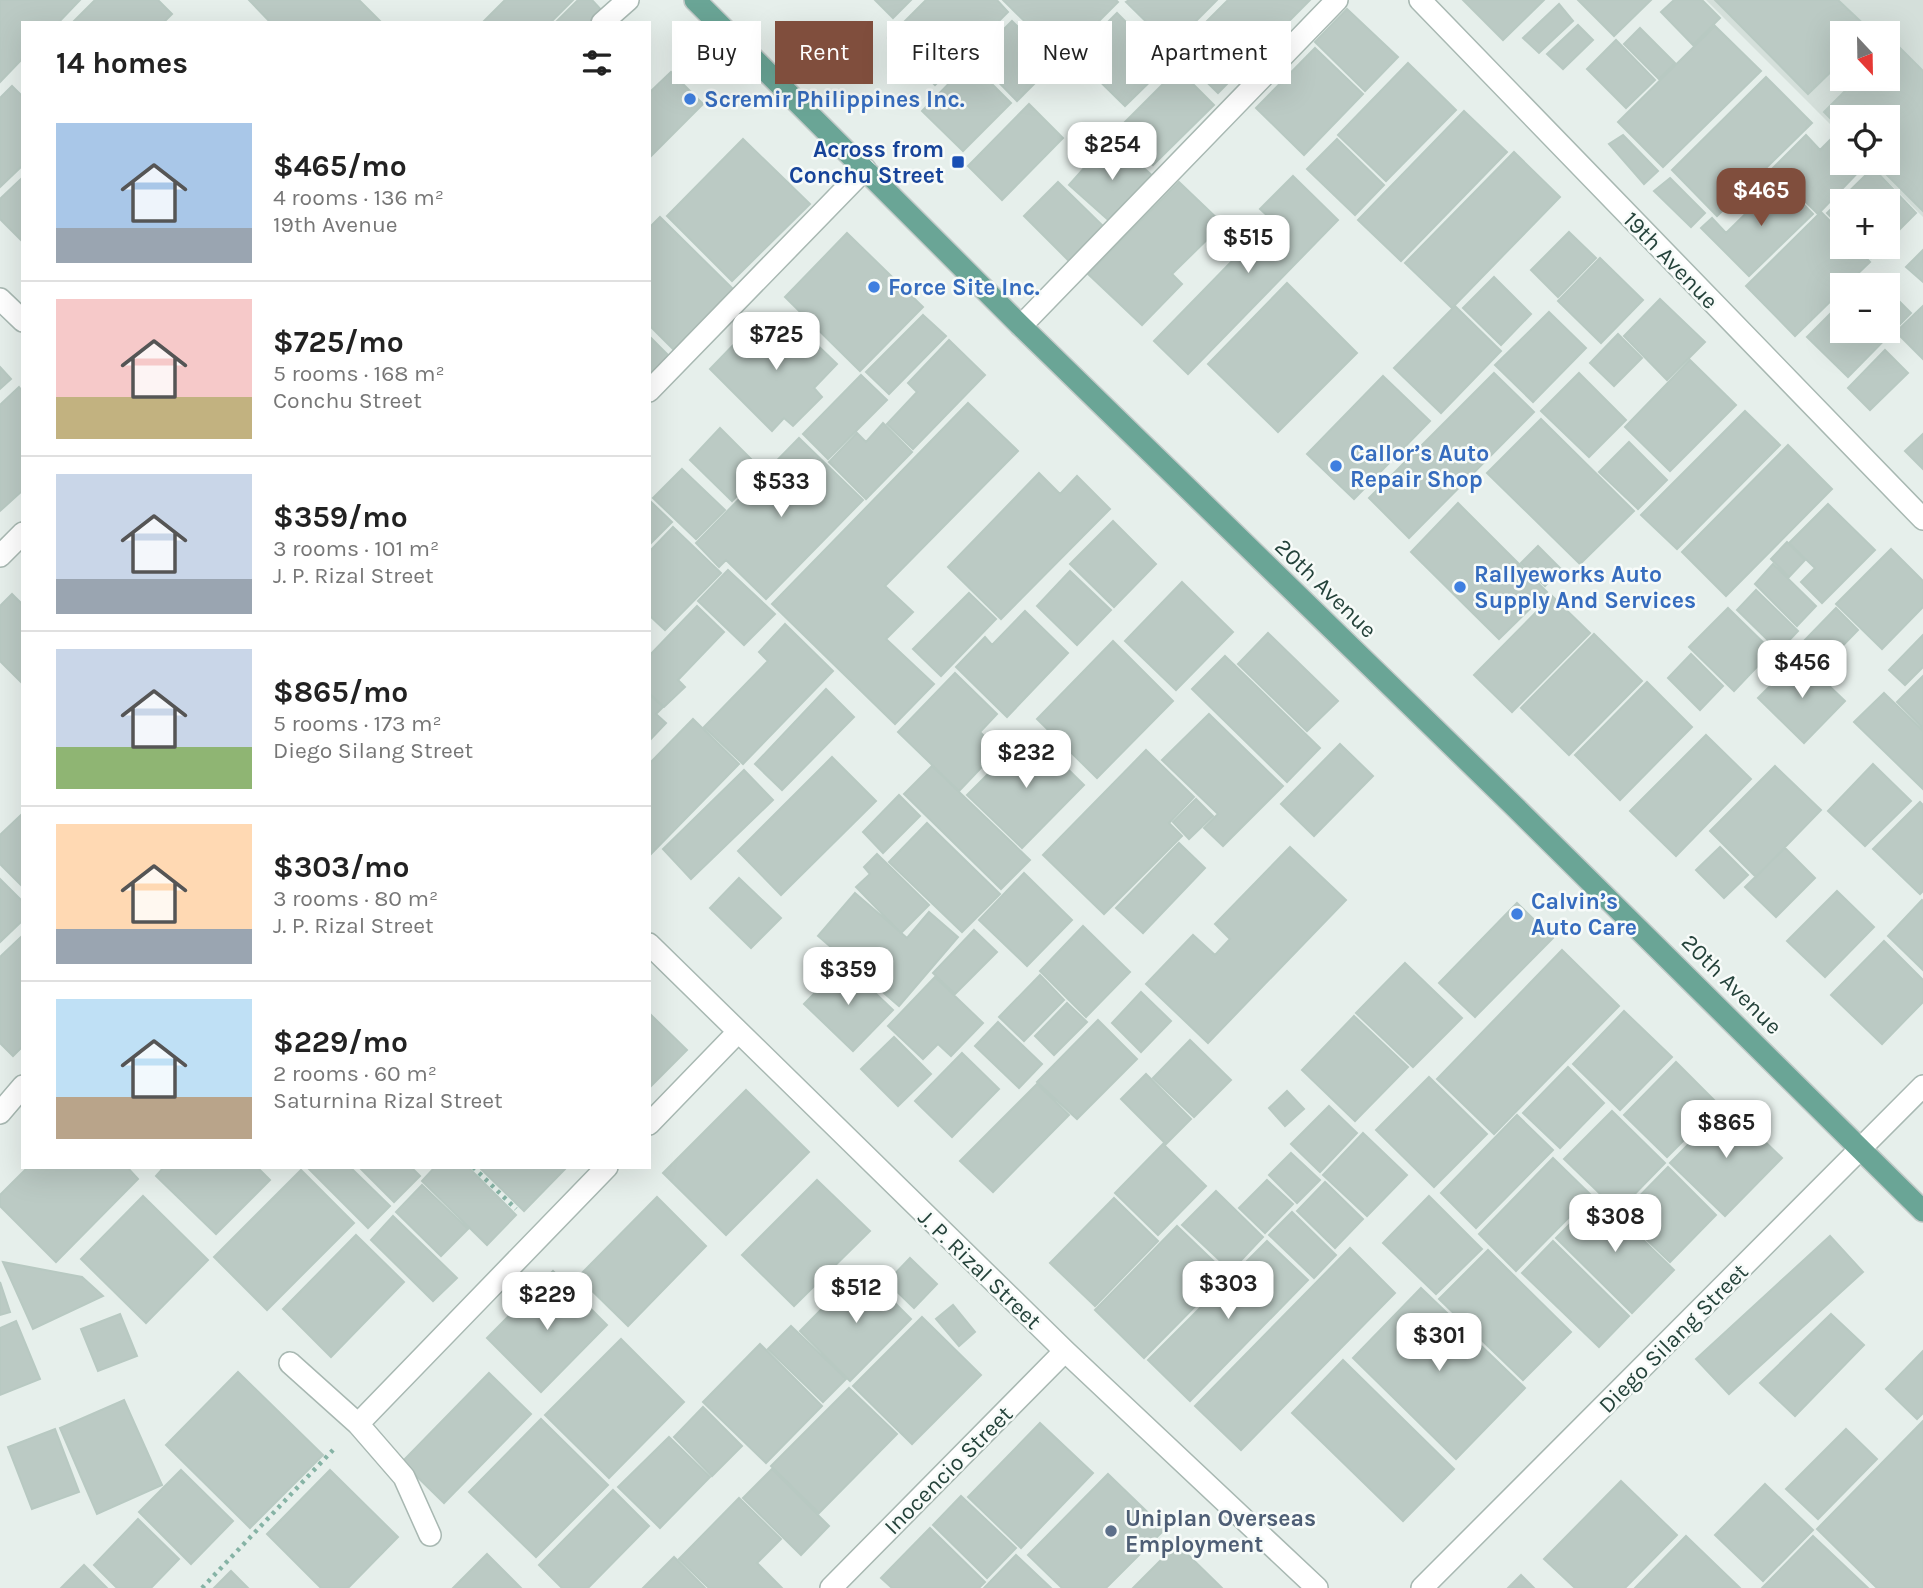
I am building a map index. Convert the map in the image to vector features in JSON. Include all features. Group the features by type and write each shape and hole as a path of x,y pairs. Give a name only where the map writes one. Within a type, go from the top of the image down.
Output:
{"main road":[{"name":"20th Avenue","path":"695,0 1021,326 1923,1211"}],"street":[{"path":"604,21 628,0"},
{"path":"1021,326 1337,0"},
{"name":"19th Avenue","path":"1420,0 1923,519"},
{"path":"651,389 864,169"},
{"path":"0,299 21,319"},
{"path":"0,556 21,535"},
{"name":"J. P. Rizal Street","path":"651,946 1065,1351 1317,1588"},
{"path":"651,1122 738,1032"},
{"name":"Diego Silang Street","path":"1422,1588 1923,1086"},
{"path":"0,1113 21,1088"},
{"path":"358,1424 605,1169"},
{"name":"Inocencio Street","path":"831,1588 1065,1351"},
{"path":"290,1363 358,1424 404,1477 430,1535"}],"path":[{"path":"475,1169 542,1234"},
{"path":"202,1588 358,1424"}],"shaded area":[{"path":"1706,0 1923,0 1923,217 1900,194 1900,189 1895,189 1881,175 1900,175 1900,105 1830,105 1830,124"}],"building":[{"path":"0,0 80,0 60,21 21,21 21,60 0,82"},
{"path":"95,0 158,0 172,14 165,21 74,21"},
{"path":"249,0 359,0 380,21 269,21"},
{"path":"505,0 573,0 552,21 484,21"},
{"path":"578,0 592,0 605,14 598,21 557,21"},
{"path":"875,0 911,0 893,18"},
{"path":"926,0 997,0 1008,12 999,21 905,21"},
{"path":"1003,0 1118,2 1099,21 1024,21"},
{"path":"1217,0 1196,21 1145,21 1126,2"},
{"path":"1228,0 1310,0 1289,21 1207,21"},
{"path":"1463,0 1544,0 1503,40"},
{"path":"1578,0 1651,0 1614,36"},
{"path":"1674,0 1702,0 1720,18 1693,45 1661,12"},
{"path":"1715,0 1838,0 1860,21 1830,21 1830,73 1808,94"},
{"path":"1559,4 1573,21 1539,53 1523,38"},
{"path":"1347,9 1398,57 1365,91 1315,42"},
{"path":"1117,13 1126,22 1126,84 1148,84 1125,106 1103,84 1112,84 1112,21 1109,21"},
{"path":"1012,21 1018,27 1018,84 1034,84 1017,101 1000,84 1004,84 1004,29"},
{"path":"1578,25 1593,40 1563,69 1547,54"},
{"path":"1715,26 1761,71 1663,167 1618,122"},
{"path":"1640,28 1675,63 1659,79 1624,44"},
{"path":"1616,40 1655,80 1626,108 1587,69"},
{"path":"1315,48 1363,94 1304,155 1256,108 1280,84 1291,84 1291,72"},
{"path":"1900,48 1923,71 1923,211 1887,175 1900,175 1900,105 1831,105 1845,91 1900,91"},
{"path":"1408,63 1456,110 1386,181 1338,135"},
{"path":"671,72 672,84 683,84 703,104 651,156 651,91"},
{"path":"1766,77 1812,123 1717,216 1672,170"},
{"path":"948,84 992,84 1011,103 963,151 922,111"},
{"path":"1163,84 1193,84 1214,105 1153,165 1117,130"},
{"path":"1209,84 1227,84 1218,93"},
{"path":"12,86 21,95 21,167 0,187 0,98"},
{"path":"1029,104 1063,138 1002,200 968,166"},
{"path":"1830,106 1830,118 1824,112"},
{"path":"1464,111 1507,152 1401,261 1358,220"},
{"path":"1623,135 1658,171 1644,184 1609,144"},
{"path":"1806,135 1820,150 1830,140 1830,175 1855,175 1842,189 1830,189 1830,202 1818,214 1772,169"},
{"path":"1111,138 1156,179 1114,225 1069,185"},
{"path":"743,139 810,204 732,281 667,216"},
{"path":"1337,139 1384,185 1355,215 1307,169"},
{"path":"1514,152 1560,197 1452,308 1405,263"},
{"path":"1866,175 1880,175 1893,189 1852,189"},
{"path":"1293,176 1338,220 1188,374 1154,341 1272,220 1260,209"},
{"path":"1670,178 1705,213 1691,227 1654,191"},
{"path":"21,179 21,240 0,219 0,199"},
{"path":"1780,180 1813,214 1749,276 1701,228 1712,218 1726,233"},
{"path":"1058,182 1105,228 1070,262 1024,216"},
{"path":"1179,182 1223,224 1172,274 1182,284 1142,325 1088,274"},
{"path":"1900,196 1916,213 1900,229"},
{"path":"1821,212 1830,221 1830,259 1867,259 1870,262 1859,273 1830,273 1830,302 1795,336 1746,286"},
{"path":"660,217 734,290 674,350 651,327 651,226"},
{"path":"1569,232 1596,258 1558,297 1531,270"},
{"path":"847,233 923,307 860,371 785,297"},
{"path":"1923,250 1923,282 1906,267"},
{"path":"1600,258 1643,300 1601,343 1558,301"},
{"path":"1494,277 1531,314 1501,345 1463,308"},
{"path":"1287,283 1357,353 1278,432 1208,364"},
{"path":"1660,299 1705,342 1667,380 1624,336"},
{"path":"1900,302 1911,313 1900,324"},
{"path":"1455,306 1501,351 1441,413 1394,368"},
{"path":"1923,306 1923,359 1900,336 1900,328"},
{"path":"1549,312 1586,348 1533,402 1495,365"},
{"path":"1830,314 1830,343 1881,343 1848,377 1807,337"},
{"path":"771,315 780,324 787,316 837,364 814,388 822,397 793,426 784,418 772,431 710,369 738,340 743,344"},
{"path":"923,315 946,336 889,394 866,372"},
{"path":"1618,334 1642,358 1614,386 1590,363"},
{"path":"651,338 669,356 651,374"},
{"path":"949,340 985,375 913,449 887,424 917,392 908,383"},
{"path":"1885,350 1908,373 1870,410 1848,388"},
{"path":"1690,360 1736,405 1670,471 1625,427"},
{"path":"0,367 11,379 0,389"},
{"path":"1494,373 1534,412 1409,538 1369,498"},
{"path":"1579,373 1626,420 1589,457 1541,411"},
{"path":"861,375 887,400 828,459 803,434"},
{"path":"1383,376 1430,421 1354,499 1307,454"},
{"path":"19,387 21,492 0,511 0,405"},
{"path":"968,403 1018,451 885,586 913,612 886,639 934,684 895,724 772,604"},
{"path":"1745,411 1780,445 1677,549 1641,515"},
{"path":"1541,419 1634,511 1580,564 1487,473"},
{"path":"883,423 912,452 866,499 829,462 857,433 866,442"},
{"path":"720,428 762,470 732,501 690,460"},
{"path":"1923,434 1923,469 1905,451"},
{"path":"799,438 863,500 766,599 726,560 719,567 696,543"},
{"path":"1629,442 1667,480 1638,509 1599,472"},
{"path":"1788,445 1832,489 1726,596 1682,552"},
{"path":"682,469 725,510 696,539 653,498"},
{"path":"1039,473 1060,494 1077,476 1110,509 1001,619 948,567"},
{"path":"651,502 672,522 651,543"},
{"path":"1458,503 1547,592 1499,639 1411,552"},
{"path":"1828,504 1875,550 1822,603 1801,582 1815,568 1789,543"},
{"path":"1113,521 1156,564 1114,607 1070,564"},
{"path":"673,527 721,573 665,630 651,617 651,550"},
{"path":"1787,542 1805,560 1789,577 1771,559"},
{"path":"1538,546 1561,569 1545,586 1521,563"},
{"path":"1891,549 1923,581 1923,607 1882,649 1836,604"},
{"path":"1773,564 1816,606 1797,626 1755,584"},
{"path":"728,570 775,614 744,645 698,601"},
{"path":"1070,571 1111,610 1077,645 1037,606"},
{"path":"1182,582 1233,632 1176,690 1125,641"},
{"path":"1756,590 1798,631 1779,651 1737,610"},
{"path":"969,593 996,619 941,676 913,649"},
{"path":"12,594 21,603 21,682 0,661 0,606"},
{"path":"1552,596 1590,633 1512,712 1474,675"},
{"path":"697,606 724,632 678,680 685,687 664,707 651,695 651,654"},
{"path":"1728,608 1772,651 1734,691 1689,647"},
{"path":"1836,608 1858,630 1823,666 1801,644"},
{"path":"1025,611 1068,653 1007,717 956,667 985,637 992,645"},
{"path":"785,624 833,671 743,764 704,727 768,661 759,652"},
{"path":"1268,633 1338,701 1307,731 1238,664"},
{"path":"1594,634 1642,681 1569,755 1521,708"},
{"path":"1923,635 1923,667 1905,685 1889,670"},
{"path":"1113,641 1173,701 1097,778 1037,719"},
{"path":"1691,654 1723,686 1700,710 1668,678"},
{"path":"1225,656 1320,748 1287,782 1192,689"},
{"path":"1799,657 1845,701 1804,743 1758,698"},
{"path":"955,673 997,714 980,732 998,750 959,791 898,732"},
{"path":"1923,676 1923,728 1897,702"},
{"path":"1647,682 1692,727 1620,800 1575,755"},
{"path":"826,689 854,717 782,790 755,764"},
{"path":"1884,693 1923,731 1923,789 1854,722"},
{"path":"651,696 663,707 656,714 666,723 651,739"},
{"path":"1209,714 1283,786 1223,846 1204,828 1218,814 1162,760"},
{"path":"693,719 739,764 651,854 651,762"},
{"path":"1030,732 1084,785 1022,848 967,795"},
{"path":"1706,735 1751,779 1676,856 1630,811"},
{"path":"1340,744 1373,776 1314,836 1281,804"},
{"path":"1146,750 1194,797 1169,823 1182,836 1104,914 1043,855"},
{"path":"832,757 876,801 781,895 738,851"},
{"path":"1873,764 1911,801 1865,846 1828,811"},
{"path":"932,766 1030,860 1001,889 904,794"},
{"path":"1775,766 1821,810 1756,877 1710,831"},
{"path":"744,770 773,800 691,879 663,849"},
{"path":"899,795 920,816 883,853 863,832"},
{"path":"1196,799 1213,816 1189,839 1173,822"},
{"path":"1920,802 1923,805 1923,891 1920,894 1873,849"},
{"path":"21,815 21,885 0,864 0,835"},
{"path":"927,823 1000,894 962,932 889,862"},
{"path":"1179,843 1205,868 1143,933 1116,908"},
{"path":"1290,847 1346,900 1208,1043 1146,984 1193,935 1215,955 1230,939 1215,924"},
{"path":"1720,847 1748,875 1724,898 1696,870"},
{"path":"1785,848 1815,878 1776,917 1745,887"},
{"path":"877,854 929,905 901,933 856,887 870,874 864,867"},
{"path":"1024,873 1072,920 1027,966 979,920"},
{"path":"739,878 781,918 751,948 710,908"},
{"path":"0,879 21,900 21,922 0,942"},
{"path":"1837,891 1874,927 1825,977 1787,941"},
{"path":"855,893 907,938 929,912 958,937 899,1006 818,936"},
{"path":"1923,901 1923,970 1888,936"},
{"path":"1517,903 1553,938 1475,1017 1439,983"},
{"path":"1083,926 1130,972 1086,1017 1040,971"},
{"path":"974,930 997,952 955,994 933,973"},
{"path":"21,937 21,1048 13,1056 0,1043 0,957"},
{"path":"1884,941 1923,980 1923,1002 1882,1044 1831,995"},
{"path":"1562,950 1619,1006 1494,1134 1437,1079"},
{"path":"844,963 893,1010 853,1051 804,1004"},
{"path":"1405,963 1462,1018 1413,1067 1356,1013"},
{"path":"1040,975 1064,1000 1024,1041 999,1017"},
{"path":"935,977 983,1023 951,1056 938,1044 923,1059 888,1026"},
{"path":"1141,992 1171,1021 1141,1052 1112,1023"},
{"path":"1067,1003 1087,1022 1054,1055 1035,1036"},
{"path":"1624,1011 1672,1057 1620,1110 1573,1064"},
{"path":"651,1015 687,1050 651,1086"},
{"path":"1354,1016 1408,1067 1355,1121 1302,1070"},
{"path":"1098,1020 1137,1059 1077,1119 1037,1082"},
{"path":"998,1022 1042,1064 1019,1088 975,1046"},
{"path":"894,1037 931,1074 898,1106 861,1069"},
{"path":"1190,1040 1231,1080 1194,1117 1153,1078"},
{"path":"962,1053 999,1089 952,1137 915,1101"},
{"path":"1676,1062 1719,1105 1667,1157 1624,1115"},
{"path":"1568,1067 1604,1103 1560,1148 1523,1113"},
{"path":"1146,1074 1191,1119 1166,1144 1121,1099"},
{"path":"1429,1077 1487,1134 1434,1187 1376,1130"},
{"path":"1037,1084 1069,1115 993,1192 960,1161"},
{"path":"746,1090 809,1152 726,1235 663,1173"},
{"path":"1287,1091 1304,1109 1285,1126 1269,1108"},
{"path":"1727,1105 1782,1158 1725,1216 1670,1163"},
{"path":"1329,1106 1357,1133 1320,1172 1291,1144"},
{"path":"1612,1111 1665,1163 1618,1211 1564,1159"},
{"path":"1517,1115 1553,1150 1476,1228 1441,1193"},
{"path":"1363,1133 1407,1175 1367,1216 1323,1175"},
{"path":"1163,1144 1206,1186 1158,1235 1115,1193"},
{"path":"1291,1153 1320,1180 1297,1203 1269,1175"},
{"path":"1553,1158 1591,1195 1516,1271 1479,1234"},
{"path":"1668,1167 1716,1215 1670,1262 1621,1215"},
{"path":"26,1169 129,1169 138,1179 56,1262 0,1206 0,1195"},
{"path":"162,1169 259,1169 270,1180 216,1234 156,1176"},
{"path":"309,1169 352,1169 390,1206 368,1228"},
{"path":"361,1169 413,1169 420,1176 394,1202"},
{"path":"433,1169 470,1169 516,1215 487,1245 422,1181"},
{"path":"481,1169 565,1169 524,1211"},
{"path":"301,1170 354,1223 267,1310 214,1257"},
{"path":"817,1180 870,1231 794,1306 742,1255"},
{"path":"1267,1180 1293,1204 1265,1233 1239,1208"},
{"path":"1325,1182 1363,1219 1335,1248 1297,1211"},
{"path":"422,1185 468,1229 441,1256 396,1212"},
{"path":"1216,1191 1263,1237 1231,1271 1182,1225"},
{"path":"143,1196 208,1260 146,1323 81,1259"},
{"path":"1429,1196 1482,1249 1436,1294 1383,1243"},
{"path":"1598,1196 1674,1270 1632,1313 1556,1238"},
{"path":"657,1197 706,1246 628,1326 578,1277"},
{"path":"1114,1198 1158,1241 1095,1306 1050,1263"},
{"path":"1292,1212 1336,1255 1314,1278 1269,1235"},
{"path":"393,1216 457,1278 433,1301 371,1240"},
{"path":"1177,1226 1227,1274 1144,1358 1095,1310"},
{"path":"356,1235 404,1282 331,1357 283,1309"},
{"path":"1830,1236 1863,1272 1729,1394 1696,1359"},
{"path":"1267,1241 1308,1280 1190,1401 1148,1360"},
{"path":"1553,1241 1629,1316 1599,1347 1522,1273"},
{"path":"1350,1248 1395,1293 1241,1450 1195,1406"},
{"path":"1488,1250 1571,1332 1523,1380 1439,1299"},
{"path":"910,1258 937,1284 914,1308 887,1282"},
{"path":"3,1262 82,1277 103,1296 33,1329"},
{"path":"861,1269 911,1319 850,1381 800,1331"},
{"path":"553,1271 607,1325 541,1392 487,1338"},
{"path":"0,1282 10,1312 0,1315"},
{"path":"1421,1288 1525,1388 1456,1459 1353,1358"},
{"path":"953,1305 975,1332 959,1346 936,1319"},
{"path":"120,1314 137,1356 98,1371 81,1329"},
{"path":"1831,1314 1864,1345 1795,1416 1760,1383"},
{"path":"922,1317 981,1375 912,1444 853,1386"},
{"path":"16,1321 40,1379 0,1395 0,1328"},
{"path":"791,1326 846,1379 823,1402 768,1349"},
{"path":"621,1339 684,1402 609,1478 545,1415"},
{"path":"760,1344 822,1406 766,1463 703,1402"},
{"path":"1923,1351 1923,1413 1917,1419 1886,1389"},
{"path":"1343,1360 1454,1469 1403,1521 1292,1413"},
{"path":"238,1372 323,1455 250,1528 166,1445"},
{"path":"489,1373 531,1414 444,1503 402,1462"},
{"path":"849,1388 897,1434 819,1513 771,1466"},
{"path":"124,1400 162,1485 97,1514 60,1428"},
{"path":"703,1407 742,1446 712,1476 674,1437"},
{"path":"541,1419 608,1485 536,1557 469,1492"},
{"path":"1923,1421 1923,1588 1877,1588 1817,1529"},
{"path":"1040,1423 1093,1473 1021,1548 968,1497"},
{"path":"55,1429 79,1492 32,1509 8,1447"},
{"path":"1846,1429 1877,1459 1818,1519 1786,1489"},
{"path":"669,1437 710,1477 660,1528 618,1487"},
{"path":"772,1469 829,1526 801,1555 743,1498"},
{"path":"181,1470 233,1521 191,1564 139,1512"},
{"path":"330,1470 398,1537 348,1588 321,1588 267,1534"},
{"path":"1108,1474 1165,1529 1106,1588 1062,1588 1028,1555"},
{"path":"1621,1481 1677,1535 1625,1588 1575,1588 1544,1559"},
{"path":"1765,1484 1813,1530 1763,1581 1715,1535"},
{"path":"613,1490 649,1526 588,1588 562,1588 539,1565"},
{"path":"961,1496 1016,1548 987,1578 933,1525"},
{"path":"739,1498 781,1539 757,1563 782,1588 709,1588 679,1559"},
{"path":"138,1519 179,1559 151,1588 117,1588 94,1565"},
{"path":"930,1528 985,1582 979,1588 892,1588 881,1578"},
{"path":"1686,1536 1740,1588 1635,1588"},
{"path":"1813,1536 1868,1588 1762,1588"},
{"path":"1177,1544 1222,1588 1133,1588"},
{"path":"487,1554 521,1588 453,1588"},
{"path":"1016,1555 1051,1588 984,1588"},
{"path":"674,1557 705,1588 643,1588"},
{"path":"84,1565 107,1588 61,1588"},
{"path":"231,1571 248,1588 214,1588"},
{"path":"1521,1575 1534,1588 1508,1588"}],"place":[{"name":"Scremir Philippines Inc.","path":"690,99"},
{"name":"Across from Conchu Street","path":"958,162"},
{"name":"Force Site Inc.","path":"874,287"},
{"name":"Callor’s Auto Repair Shop","path":"1336,466"},
{"name":"Rallyeworks Auto Supply And Services","path":"1460,587"},
{"name":"Calvin’s Auto Care","path":"1517,914"},
{"name":"Uniplan Overseas Employment","path":"1111,1531"}]}
